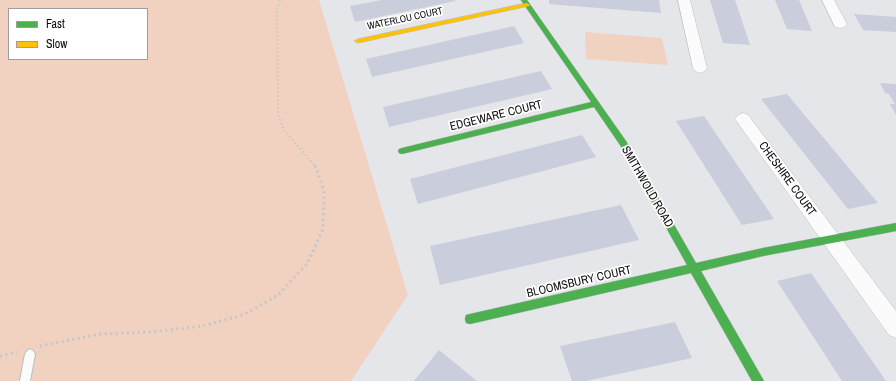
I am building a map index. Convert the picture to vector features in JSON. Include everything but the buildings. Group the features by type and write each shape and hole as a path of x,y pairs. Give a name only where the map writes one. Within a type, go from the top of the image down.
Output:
{"street":[{"path":"684,0 700,68"},
{"path":"828,0 840,24"},
{"name":"WATERLOU COURT","path":"358,41 525,2"},
{"name":"SMITHWOLD ROAD","path":"525,2 622,143 758,381"},
{"name":"EDGEWARE COURT","path":"402,151 595,104"},
{"name":"CHESHIRE COURT","path":"742,118 896,328"},
{"path":"694,268 763,252 896,227"},
{"name":"BLOOMSBURY COURT","path":"470,319 694,268"}],"lane":[{"path":"25,381 30,350"}],"path":[{"path":"0,356 101,334 151,332 204,326 242,315 278,295 307,264 323,229 324,191 314,163 284,130 278,115 276,10 280,0"}],"shaded area":[{"path":"0,0 319,0 408,295 351,381 0,381"},
{"path":"585,32 662,38 668,65 586,59"}],"traffic: fast":[{"path":"524,0 623,143 758,381"},
{"path":"402,151 595,104"},
{"path":"470,319 763,252 896,227"}],"traffic: slow":[{"path":"358,41 527,5"}]}
